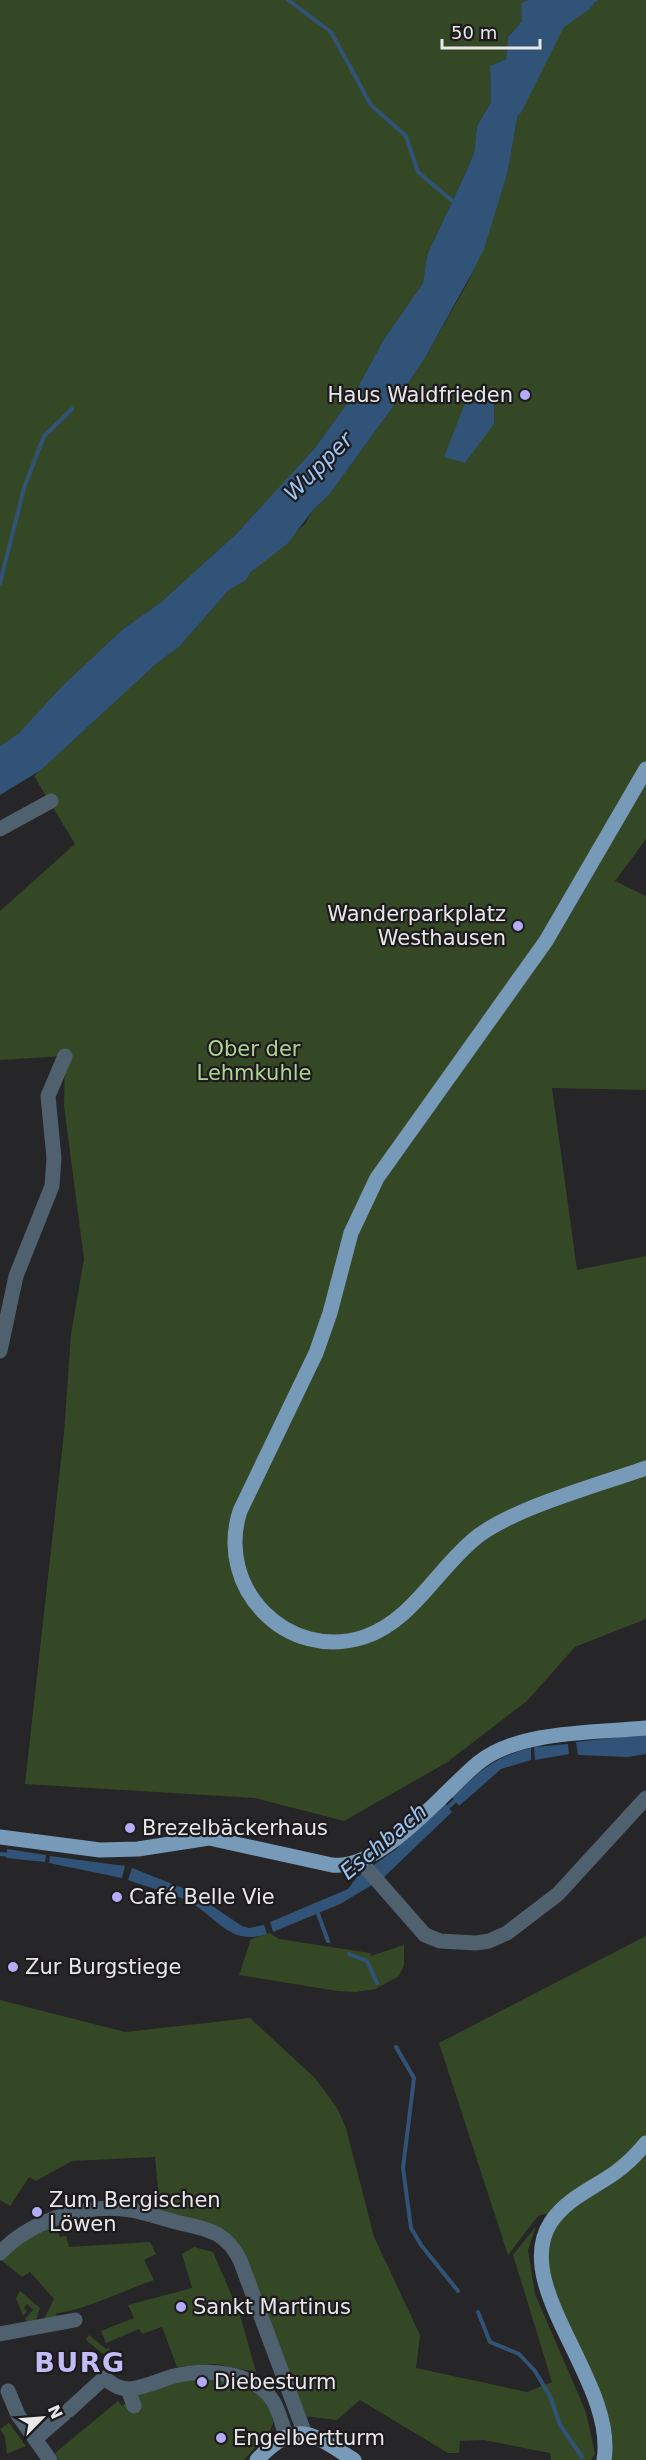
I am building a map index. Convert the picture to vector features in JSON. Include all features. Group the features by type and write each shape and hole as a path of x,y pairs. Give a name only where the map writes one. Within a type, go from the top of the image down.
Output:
{"main road":[{"path":"646,769 546,941 377,1178 363,1204 351,1233 322,1340 240,1511 234,1536 236,1564 240,1580 251,1599 265,1614 285,1628 324,1640 342,1641 362,1638 383,1629 401,1616 458,1554 489,1529 532,1509 646,1468"},
{"path":"0,1837 100,1850 138,1849 209,1838 368,1871 390,1843 473,1768 499,1749 532,1740 646,1728"},
{"path":"604,2460 606,2442 601,2412 547,2290 541,2261 542,2241 550,2223 564,2207 617,2172 646,2143"},
{"path":"258,2460 286,2435 305,2434 316,2437 354,2460"}],"street":[{"path":"0,829 51,801"},
{"path":"0,1351 16,1276 52,1186 54,1158 48,1096 65,1056"},
{"path":"368,1871 425,1935 440,1941 476,1943 489,1941 507,1933 558,1894 646,1798"},
{"path":"0,2253 30,2229 53,2217 106,2210 131,2210 214,2232 228,2241 240,2260 305,2434"},
{"path":"0,2319 18,2329"},
{"path":"0,2334 75,2320"},
{"path":"36,2439 104,2378 116,2387 128,2389 195,2373 233,2376 252,2383 266,2392 273,2401 286,2435"},
{"path":"128,2389 134,2406"},
{"path":"7,2397 50,2460"}],"green space":[{"path":"0,0 528,0 521,3 522,21 508,37 506,59 490,66 491,102 477,126 474,153 427,255 423,283 384,339 354,394 314,449 236,534 160,603 123,629 61,687 19,733 0,746"},
{"name":"Ober der Lehmkuhle","path":"599,0 646,0 646,839 615,881 646,896 646,1090 552,1088 577,1270 646,1256 646,1619 575,1647 527,1701 446,1763 344,1821 255,1798 25,1784 64,1433 71,1334 84,1259 64,1106 65,1056 0,1060 0,911 75,844 34,776 156,664 179,647 228,591 246,580 251,572 305,524 313,510 329,495 390,411 426,356 467,284 483,249 508,171 525,73 551,32"},
{"path":"270,1933 279,1939 370,1953 371,1956 404,1945 404,1965 399,1976 375,1989 356,1992 239,1975 251,1939"},
{"path":"646,1936 646,2460 604,2460 606,2442 542,2273 554,2217 545,2214 538,2216 508,2255 439,2043"},
{"path":"0,2000 125,2032 250,2018 315,2078 337,2108 346,2128 374,2237 420,2335 416,2368 527,2392 552,2382 513,2255 536,2226 528,2250 535,2294 586,2412 595,2454 591,2460 551,2460 550,2453 484,2440 460,2441 459,2453 448,2453 360,2400 337,2420 297,2415 228,2241 131,2210 131,2202 159,2200 155,2157 72,2161 36,2181 29,2177 10,2206 0,2200"},
{"path":"56,2219 60,2237 66,2236 69,2247 150,2242 156,2254 144,2260 154,2280 91,2304 56,2313 57,2318 43,2321 54,2299 30,2272 22,2277 0,2259"},
{"path":"194,2247 213,2252 240,2315 256,2372 215,2364 177,2367 162,2327 142,2334 139,2329 106,2343 101,2331 134,2318 128,2305 192,2288 182,2254"},
{"path":"20,2291 40,2308 35,2323 30,2324 25,2319 33,2310 27,2304 24,2308 27,2311 23,2316 16,2298"},
{"path":"89,2335 106,2349 109,2348 112,2355 107,2357 86,2340"},
{"path":"215,2376 257,2391 272,2413 273,2423 270,2431 244,2460 59,2460 55,2453 118,2401 122,2406 133,2397 155,2387 177,2381"},
{"path":"9,2423 26,2446 7,2454 5,2437 0,2429"}],"water":[{"path":"528,0 599,0 551,32 525,73 508,171 484,249 426,356 390,411 329,495 313,510 288,543 251,572 246,580 228,591 179,647 156,664 41,770 0,795 0,746 19,733 61,687 123,629 160,603 236,534 314,449 354,394 384,339 423,283 427,255 474,153 477,126 491,102 490,66 506,59 508,37 522,21 521,3"},
{"path":"494,392 494,424 465,463 444,457 467,398"},
{"path":"646,1734 646,1754 628,1757 578,1755 576,1742"},
{"path":"568,1744 569,1754 535,1760 534,1747"},
{"path":"531,1748 531,1760 501,1769 459,1806 452,1797 487,1766 505,1756"},
{"path":"445,1803 452,1812 382,1879 371,1867 395,1850"},
{"path":"7,1849 46,1855 45,1862 6,1858"},
{"path":"50,1856 125,1866 122,1878 49,1863"},
{"path":"132,1868 190,1891 242,1926 249,1928 264,1925 267,1934 254,1937 233,1933 186,1900 128,1880"},
{"path":"362,1874 372,1885 340,1904 273,1932 270,1922 348,1889"}],"waterway":[{"path":"288,0 331,32 371,105 406,136 418,172 456,204"},
{"name":"Wupper","path":"512,106 555,20 583,0"},
{"path":"0,583 24,488 44,436 72,409"},
{"name":"Eschbach","path":"445,1810 457,1799"},
{"name":"Eschbach","path":"0,1854 10,1855"},
{"path":"317,1911 328,1941"},
{"path":"349,1954 367,1961 377,1983"},
{"path":"396,2047 414,2078 403,2168 411,2228 421,2245 458,2291"},
{"path":"478,2312 490,2342 519,2354 535,2371 550,2396 560,2425 582,2457"}],"place":[{"name":"Haus Waldfrieden","path":"525,395"},
{"name":"Wanderparkplatz Westhausen","path":"518,926"},
{"name":"Brezelbäckerhaus","path":"130,1828"},
{"name":"Café Belle Vie","path":"117,1897"},
{"name":"Zur Burgstiege","path":"13,1967"},
{"name":"Zum Bergischen Löwen","path":"37,2212"},
{"name":"Sankt Martinus","path":"181,2307"},
{"name":"Diebesturm","path":"202,2382"},
{"name":"Engelbertturm","path":"221,2438"}],"district":[{"name":"BURG","path":"80,2363"}]}
